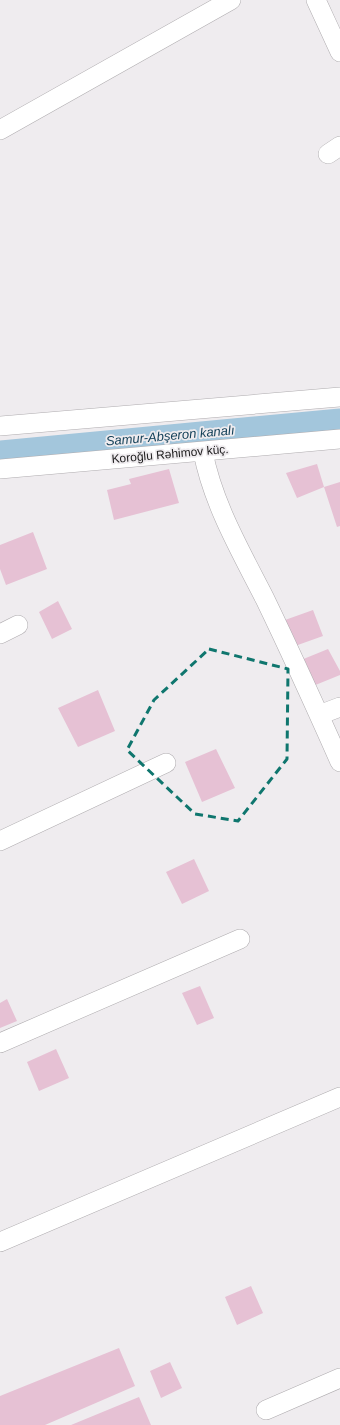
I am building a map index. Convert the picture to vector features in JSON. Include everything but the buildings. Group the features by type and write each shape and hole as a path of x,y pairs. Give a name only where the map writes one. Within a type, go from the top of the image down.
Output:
{"street":[{"path":"0,130 231,0"},
{"path":"316,0 340,52"},
{"path":"0,426 340,397"},
{"name":"Koroğlu Rəhimov küç.","path":"0,469 340,439"},
{"path":"203,452 208,476 220,507 298,668 340,762"},
{"path":"0,634 18,625"},
{"path":"319,715 340,707"},
{"path":"0,841 166,763"},
{"path":"0,1043 240,939"},
{"path":"0,1242 340,1097"},
{"path":"266,1410 340,1378"}],"highlighted area":[{"path":"209,649 288,669 287,759 238,821 195,814 127,750 154,700"}],"waterway":[{"name":"Samur-Abşeron kanalı","path":"0,451 340,419"}]}
